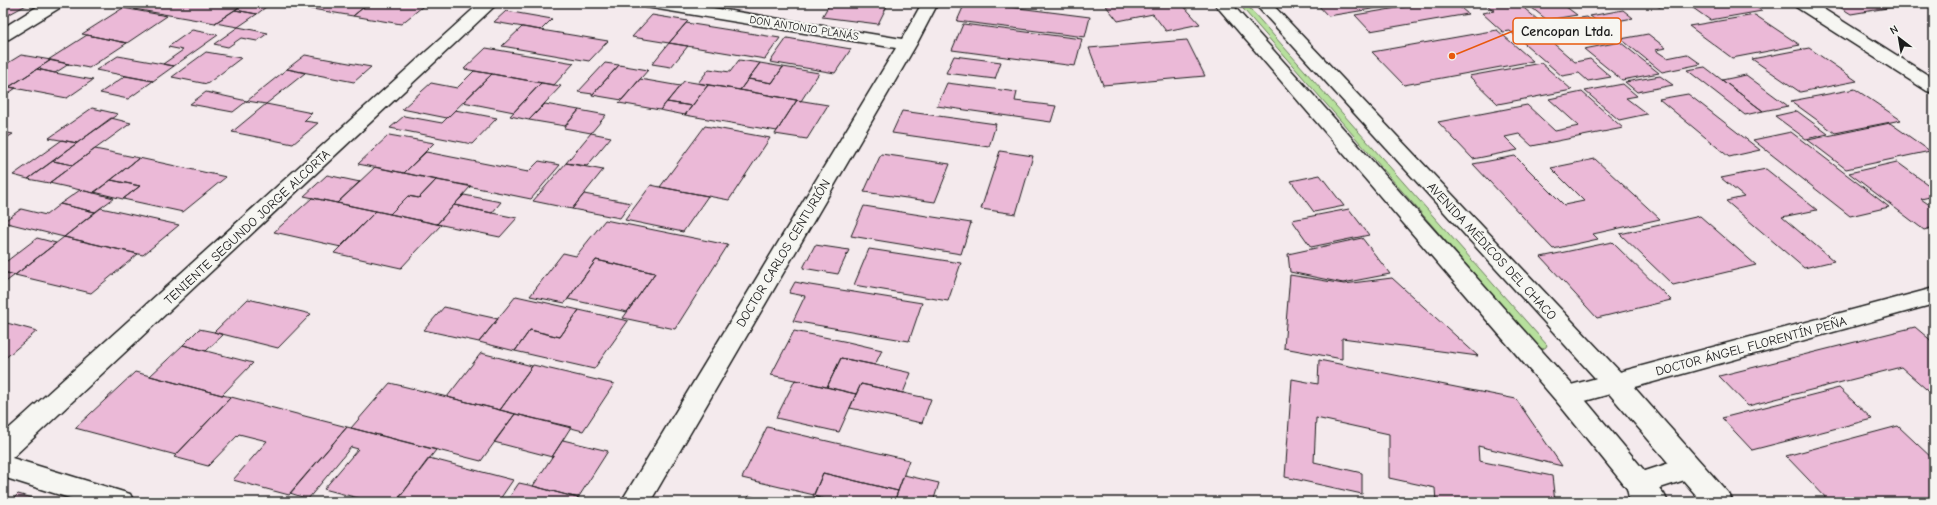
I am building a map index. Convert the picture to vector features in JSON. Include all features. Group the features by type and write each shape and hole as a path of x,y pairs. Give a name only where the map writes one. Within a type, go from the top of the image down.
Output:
{"street":[{"path":"3,35 55,3"},
{"name":"TENIENTE SEGUNDO JORGE ALCORTA","path":"3,450 490,3"},
{"name":"DON ANTONIO PLANÁS","path":"652,3 907,45"},
{"name":"DOCTOR CARLOS CENTURIÓN","path":"635,502 907,45 930,3"},
{"path":"1222,3 1567,396 1646,496 1688,468"},
{"name":"AVENIDA MÉDICOS DEL CHACO","path":"1262,3 1614,383 1718,502"},
{"path":"1802,3 1934,87"},
{"name":"DOCTOR ÁNGEL FLORENTÍN PEÑA","path":"1567,396 1934,296"},
{"path":"3,466 120,502"}],"green space":[{"path":"1238,3 1245,3 1547,345 1546,347 1543,349 1539,348"}],"building":[{"path":"3,3 30,3 6,16 3,16"},
{"path":"143,3 245,3 215,23 134,9"},
{"path":"245,3 271,3 257,14 235,10"},
{"path":"294,3 319,3 312,9 291,5"},
{"path":"319,3 345,3 365,6 353,16 312,9"},
{"path":"345,3 369,3 365,6"},
{"path":"369,3 427,3 401,24 353,16"},
{"path":"830,3 888,4 878,24 822,17"},
{"path":"965,3 978,3 1090,17 1085,37 957,21"},
{"path":"1125,3 1181,3 1200,24 1166,31 1153,14 1118,21 1106,6"},
{"path":"1316,3 1409,3 1328,16"},
{"path":"1427,3 1455,3 1468,14 1370,31 1355,15"},
{"path":"1518,3 1558,37 1547,38 1575,62 1590,59 1611,77 1588,81 1579,73 1562,76 1510,31 1503,32 1482,13 1494,11 1486,4"},
{"path":"1526,3 1561,3 1577,15 1547,20"},
{"path":"1653,3 1683,3 1659,7"},
{"path":"1686,3 1750,3 1762,11 1710,20"},
{"path":"1833,3 1894,3 1899,6 1851,14"},
{"path":"123,8 167,16 127,43 82,34"},
{"path":"235,10 257,14 238,27 215,23"},
{"path":"1623,10 1633,18 1601,24 1590,16"},
{"path":"506,11 552,19 541,30 494,22"},
{"path":"652,15 688,21 669,43 632,37"},
{"path":"1755,15 1800,45 1732,58 1689,26"},
{"path":"1587,17 1610,35 1573,41 1551,22"},
{"path":"686,23 780,38 765,59 669,43"},
{"path":"963,24 1082,39 1075,66 952,50"},
{"path":"238,27 268,33 257,41 241,38 228,47 214,44"},
{"path":"522,27 608,41 589,61 502,46"},
{"path":"192,30 218,35 174,66 163,64 183,50 168,47"},
{"path":"1497,30 1533,61 1404,85 1372,52"},
{"path":"1648,34 1666,48 1655,50 1667,58 1687,54 1701,64 1662,72 1621,39"},
{"path":"87,35 127,43 89,68 48,60"},
{"path":"787,38 851,49 835,73 770,62"},
{"path":"1187,40 1205,76 1103,85 1089,48"},
{"path":"1620,42 1659,73 1622,80 1584,49"},
{"path":"669,43 688,46 671,67 652,64"},
{"path":"486,48 574,63 554,85 464,69"},
{"path":"1809,48 1857,81 1800,92 1752,59"},
{"path":"206,52 241,58 207,84 172,77"},
{"path":"21,55 51,60 9,87 3,86 3,66"},
{"path":"305,55 371,67 354,82 287,69"},
{"path":"118,56 174,66 153,81 96,70"},
{"path":"954,56 1001,62 995,79 946,73"},
{"path":"51,60 69,64 55,73 37,69"},
{"path":"739,60 760,63 740,90 698,83 709,69 730,72"},
{"path":"605,63 619,65 593,94 578,92"},
{"path":"760,63 783,67 772,83 748,79"},
{"path":"1541,63 1572,90 1498,104 1469,76"},
{"path":"619,65 648,70 622,100 592,95"},
{"path":"783,67 819,73 801,101 740,90 748,79 772,83"},
{"path":"1705,67 1763,111 1745,115 1687,70"},
{"path":"37,69 93,80 67,98 9,87"},
{"path":"287,69 305,73 266,104 247,101"},
{"path":"474,71 492,74 447,118 402,109 431,83 457,88"},
{"path":"492,74 541,83 514,112 463,102"},
{"path":"1746,75 1788,106 1763,111 1722,80"},
{"path":"125,76 153,81 128,99 100,93"},
{"path":"1660,76 1673,85 1637,92 1625,82"},
{"path":"640,79 680,86 660,110 619,103"},
{"path":"684,81 708,85 692,106 667,102"},
{"path":"541,83 561,86 529,120 510,116"},
{"path":"947,83 1017,92 1015,101 1056,106 1051,122 937,106"},
{"path":"1623,84 1637,96 1626,98 1647,114 1619,120 1585,91"},
{"path":"708,85 797,100 777,131 685,115"},
{"path":"3,86 9,87 16,88 3,97"},
{"path":"1855,89 1901,120 1835,133 1791,101"},
{"path":"206,92 247,101 233,112 190,104"},
{"path":"1582,92 1623,128 1532,146 1519,134 1505,137 1518,150 1473,159 1438,122 1527,105 1555,131 1579,126 1549,99"},
{"path":"1688,94 1760,150 1729,157 1659,99"},
{"path":"797,100 828,105 807,139 775,134"},
{"path":"667,102 692,106 685,115 660,110"},
{"path":"266,104 312,113 304,121 318,123 293,144 232,132"},
{"path":"545,104 579,110 565,126 529,120"},
{"path":"92,108 118,114 77,143 49,138"},
{"path":"455,110 497,118 472,144 390,128 404,116 442,123"},
{"path":"579,110 606,115 591,133 564,128"},
{"path":"902,111 996,124 989,147 892,133"},
{"path":"1797,111 1828,134 1806,139 1775,116"},
{"path":"111,118 131,123 73,165 53,161"},
{"path":"1890,123 1930,151 1846,169 1808,140"},
{"path":"705,126 770,138 729,200 660,187"},
{"path":"3,132 13,134 3,140"},
{"path":"1791,132 1889,207 1850,216 1753,140"},
{"path":"591,133 611,137 587,166 566,163"},
{"path":"389,135 434,143 404,173 358,164"},
{"path":"62,140 77,143 28,179 13,175"},
{"path":"95,149 139,158 94,193 49,183"},
{"path":"1000,151 1033,156 1016,214 981,209"},
{"path":"426,152 528,172 539,161 560,165 531,199 404,173"},
{"path":"881,154 950,164 935,202 864,192"},
{"path":"1515,156 1564,205 1584,201 1551,168 1595,159 1660,219 1593,234 1598,239 1553,249 1473,164"},
{"path":"139,158 226,177 183,212 123,199 140,186 111,180"},
{"path":"53,161 73,165 49,183 28,179"},
{"path":"1897,162 1934,189 1934,196 1921,199 1934,208 1934,227 1924,230 1849,173"},
{"path":"566,163 603,170 572,209 533,201"},
{"path":"375,167 436,180 419,198 408,196 390,214 337,203"},
{"path":"1766,169 1817,210 1782,217 1834,261 1804,268 1726,201 1744,197 1721,178"},
{"path":"327,175 360,182 337,203 304,196"},
{"path":"1320,175 1344,206 1314,212 1291,181"},
{"path":"111,180 140,186 123,199 94,192"},
{"path":"436,180 471,186 437,224 390,214 408,196 419,198"},
{"path":"651,185 708,196 683,232 625,220"},
{"path":"80,190 114,198 95,212 60,204"},
{"path":"584,194 631,203 620,218 572,209"},
{"path":"464,195 501,202 492,213 454,205"},
{"path":"312,198 376,211 341,247 274,232"},
{"path":"60,204 95,212 64,237 3,222 21,209 46,215"},
{"path":"454,205 517,218 500,237 437,224"},
{"path":"864,206 971,223 961,254 851,236"},
{"path":"101,208 179,225 143,255 64,237"},
{"path":"1349,209 1369,235 1311,247 1292,220"},
{"path":"376,211 441,225 401,268 334,253"},
{"path":"1700,216 1756,265 1673,285 1620,234"},
{"path":"605,220 728,245 675,329 623,318 655,273 596,260 565,303 530,296 563,253 576,256"},
{"path":"64,237 138,254 91,293 15,275"},
{"path":"37,238 56,243 15,275 3,272 3,264"},
{"path":"1362,238 1390,274 1343,283 1290,272 1288,254"},
{"path":"1612,242 1671,300 1597,318 1541,257"},
{"path":"815,245 849,250 838,274 803,268"},
{"path":"869,249 961,263 948,301 854,285"},
{"path":"596,260 655,273 627,312 568,299"},
{"path":"3,272 15,275 3,284"},
{"path":"1290,275 1344,284 1392,278 1478,356 1342,338 1342,359 1284,348"},
{"path":"795,282 922,303 909,341 793,321 805,296 789,293"},
{"path":"516,296 579,310 560,337 530,330 515,351 479,342"},
{"path":"248,299 311,314 278,348 214,332"},
{"path":"444,307 498,319 479,342 424,330"},
{"path":"579,310 628,321 594,369 515,351 530,330 560,337"},
{"path":"3,322 37,331 3,360"},
{"path":"1915,327 1934,343 1934,396 1901,367 1748,406 1719,376"},
{"path":"199,329 223,335 206,351 183,345"},
{"path":"794,331 882,350 875,365 841,358 827,387 771,375"},
{"path":"183,345 253,363 222,395 150,376"},
{"path":"481,353 532,366 500,410 447,397"},
{"path":"841,358 911,373 903,393 861,384 856,394 827,387"},
{"path":"1319,360 1516,399 1562,466 1478,446 1479,461 1552,476 1555,502 1436,502 1435,488 1389,478 1389,434 1316,418 1314,462 1362,473 1362,494 1285,477 1292,379 1318,384"},
{"path":"533,365 614,384 583,431 500,410"},
{"path":"135,372 231,397 176,455 75,428"},
{"path":"795,380 856,394 839,432 776,418"},
{"path":"390,383 515,414 481,461 351,428"},
{"path":"861,384 931,399 922,423 850,408"},
{"path":"1839,388 1872,419 1752,450 1722,418"},
{"path":"231,397 347,427 289,495 233,480 267,441 239,434 208,466 174,457"},
{"path":"515,414 571,427 552,457 494,442"},
{"path":"1898,426 1934,460 1934,502 1830,502 1786,456"},
{"path":"347,427 436,450 396,502 373,502 324,489 358,449 351,447 308,499 290,493"},
{"path":"767,427 909,460 898,491 823,473 814,495 742,478"},
{"path":"563,440 608,451 578,498 533,486"},
{"path":"429,458 513,480 498,502 396,502"},
{"path":"823,473 898,491 894,502 835,502 813,496"},
{"path":"904,475 939,483 933,502 894,502"},
{"path":"519,483 578,498 575,502 506,502"},
{"path":"18,494 47,502 10,502"},
{"path":"749,496 772,502 746,502"}],"place":[{"name":"Cencopan Ltda.","path":"1452,56"}]}
